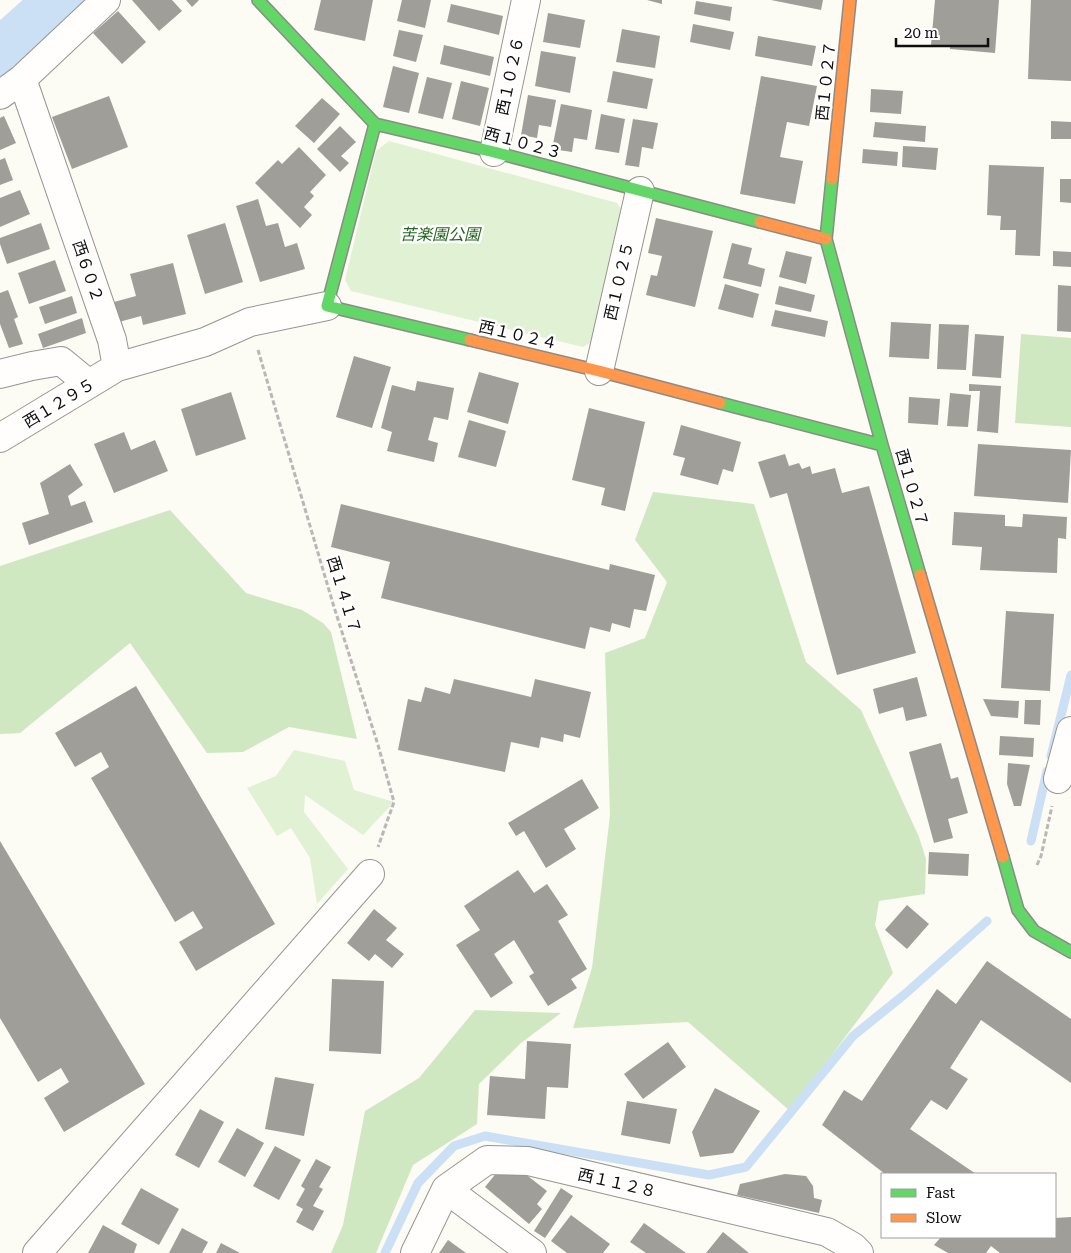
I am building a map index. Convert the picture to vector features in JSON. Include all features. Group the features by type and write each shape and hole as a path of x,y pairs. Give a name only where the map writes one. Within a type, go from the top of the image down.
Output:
{"street":[{"path":"0,95 22,79 106,0"},
{"path":"117,367 205,342 250,322 326,306 375,124 258,0"},
{"name":"西１０２６","path":"494,152 526,0"},
{"name":"西１０２７","path":"850,0 826,239 882,445 1018,910 1034,931 1069,948"},
{"name":"西６０２","path":"22,79 112,340 117,367"},
{"name":"西１０２３","path":"375,124 494,152 826,239"},
{"name":"西１０２５","path":"599,371 640,191"},
{"name":"西１０２４","path":"326,306 599,371 882,445"},
{"path":"0,374 61,361 89,384"},
{"name":"西１２９５","path":"0,438 117,367"},
{"path":"1058,779 1071,731"},
{"path":"37,1253 370,874"},
{"name":"西１１２８","path":"415,1253 446,1189 487,1160 528,1162 827,1232 853,1246 859,1253"},
{"path":"446,1189 532,1253"}],"path":[{"name":"西１４１７","path":"250,322 394,802 370,874"},
{"path":"1018,910 1041,856 1058,779"}],"green space":[{"name":"苦楽園公園","path":"389,141 617,203 625,215 594,341 583,347 351,291 345,280 376,151"},
{"path":"1021,334 1071,338 1071,427 1015,423"},
{"path":"653,492 754,504 806,662 861,710 919,837 926,859 925,894 879,901 875,925 893,973 790,1111 688,1022 573,1028 592,968 610,815 605,653 645,638 667,582 635,540"},
{"path":"170,510 246,593 302,610 323,623 331,632 357,739 289,727 243,752 207,753 130,643 20,733 0,734 0,566"},
{"path":"294,750 345,761 354,790 394,802 363,835 305,795 304,812 348,869 317,904 310,858 291,828 277,836 247,788 276,776"},
{"path":"475,1010 561,1013 521,1043 479,1084 477,1124 413,1165 376,1253 331,1253 343,1225 365,1111 419,1078"}],"building":[{"path":"132,0 172,0 182,11 159,31"},
{"path":"186,0 199,0 192,7"},
{"path":"321,0 373,0 365,41 314,30"},
{"path":"402,0 431,0 425,28 397,21"},
{"path":"647,0 662,0 662,4"},
{"path":"771,0 823,0 821,10"},
{"path":"935,0 999,0 995,53 950,49 950,46 931,45"},
{"path":"1031,0 1071,0 1071,81 1028,79"},
{"path":"696,1 732,7 730,21 694,14"},
{"path":"451,4 503,16 499,35 447,22"},
{"path":"118,11 146,42 122,64 93,33"},
{"path":"548,13 585,20 580,48 543,42"},
{"path":"693,24 734,32 730,50 690,42"},
{"path":"622,29 660,36 655,68 616,62"},
{"path":"399,30 423,35 416,62 393,56"},
{"path":"758,36 816,46 812,66 755,56"},
{"path":"444,45 494,57 490,76 440,64"},
{"path":"541,51 576,57 570,93 535,86"},
{"path":"393,66 419,73 409,113 383,107"},
{"path":"613,71 653,79 647,109 607,102"},
{"path":"761,76 817,86 809,126 787,122 780,157 803,161 795,204 740,194"},
{"path":"427,77 452,83 443,119 418,113"},
{"path":"461,81 489,88 480,126 452,119"},
{"path":"871,89 903,91 901,114 870,112"},
{"path":"528,95 556,100 551,127 539,125 537,138 521,135"},
{"path":"109,96 128,147 72,169 52,117"},
{"path":"322,98 340,114 314,143 295,126"},
{"path":"561,104 592,110 587,140 574,138 572,152 552,149"},
{"path":"601,114 625,119 619,153 595,149"},
{"path":"4,116 16,143 0,150 0,118"},
{"path":"633,119 658,123 653,149 642,147 639,167 625,165"},
{"path":"1051,121 1071,122 1071,139 1051,139"},
{"path":"875,122 926,126 925,142 873,137"},
{"path":"340,126 356,142 341,156 349,163 340,172 317,149"},
{"path":"903,146 938,148 936,170 902,167"},
{"path":"299,147 326,175 310,192 314,196 304,207 312,215 300,228 255,183 278,160 282,164"},
{"path":"863,149 898,152 897,166 862,163"},
{"path":"5,158 13,180 0,185 0,160"},
{"path":"989,165 1044,167 1040,256 1015,255 1016,230 1000,230 1001,216 987,215"},
{"path":"1060,179 1071,179 1071,203 1060,202"},
{"path":"20,190 30,214 0,227 0,198"},
{"path":"258,199 266,226 278,223 285,247 297,243 305,269 260,282 236,206"},
{"path":"656,218 713,231 695,307 646,295 651,275 657,276 662,256 648,253"},
{"path":"41,223 50,249 7,264 0,244 0,238"},
{"path":"225,223 243,282 205,294 187,235"},
{"path":"732,243 752,248 748,264 765,269 761,287 723,278"},
{"path":"786,251 812,257 806,284 779,277"},
{"path":"1053,251 1071,252 1071,267 1053,266"},
{"path":"55,260 66,291 29,304 18,273"},
{"path":"173,263 186,314 143,325 141,316 119,322 114,302 136,296 130,274"},
{"path":"725,284 759,294 753,318 718,309"},
{"path":"1058,285 1071,286 1071,332 1057,331"},
{"path":"779,286 815,295 811,312 775,304"},
{"path":"8,290 18,317 14,319 23,344 9,348 0,324 0,293"},
{"path":"72,296 77,313 45,324 39,307"},
{"path":"775,310 828,321 825,337 771,326"},
{"path":"82,318 86,333 43,348 38,334"},
{"path":"891,322 931,324 929,359 889,357"},
{"path":"939,324 969,325 966,370 937,369"},
{"path":"975,334 1004,336 1001,378 972,376"},
{"path":"354,356 391,367 372,428 336,417"},
{"path":"479,372 519,383 508,424 467,412"},
{"path":"417,381 454,388 448,420 434,417 428,440 438,443 434,462 387,451 392,432 381,428 392,385 415,391"},
{"path":"969,384 1001,386 998,433 977,431 980,391 969,391"},
{"path":"231,392 246,439 196,456 181,409"},
{"path":"950,393 971,395 968,427 947,426"},
{"path":"909,397 940,399 938,425 908,423"},
{"path":"589,408 645,422 625,511 601,505 605,488 572,480"},
{"path":"469,420 506,431 496,467 458,457"},
{"path":"681,425 741,442 733,472 723,469 718,485 680,475 685,458 673,455"},
{"path":"124,432 131,450 155,440 168,471 114,493 94,444"},
{"path":"978,444 1071,450 1068,503 974,496"},
{"path":"785,454 789,466 799,463 802,469 810,466 812,474 835,468 842,493 869,486 916,653 837,675 787,493 770,498 758,462"},
{"path":"70,464 83,485 68,496 71,506 85,501 93,522 29,545 22,523 49,514 40,483"},
{"path":"341,504 609,570 610,564 655,575 646,611 634,609 630,628 612,623 610,632 590,627 585,649 381,598 390,562 331,547"},
{"path":"954,512 1005,515 1005,526 1022,527 1023,514 1067,517 1066,539 1058,538 1057,573 980,570 982,547 952,545"},
{"path":"1006,611 1054,614 1050,691 1001,688"},
{"path":"917,677 927,716 906,721 903,707 879,714 873,689"},
{"path":"454,679 531,697 535,679 591,692 580,738 564,734 563,742 541,737 539,748 511,742 505,772 398,750 408,699 421,702 425,687 450,694"},
{"path":"136,686 275,924 196,971 179,942 203,928 193,911 175,922 91,778 109,767 101,752 75,767 55,733"},
{"path":"983,699 1019,701 1018,718 991,716"},
{"path":"1025,700 1041,700 1040,725 1024,724"},
{"path":"1000,736 1034,738 1033,757 999,755"},
{"path":"941,743 951,779 958,777 968,813 948,819 953,838 934,843 909,752"},
{"path":"1008,763 1030,765 1021,806 1014,806 1007,784"},
{"path":"582,779 599,808 564,829 576,849 546,868 524,831 516,836 508,823"},
{"path":"0,841 145,1084 64,1132 44,1098 69,1082 61,1068 38,1082 0,1018"},
{"path":"929,852 969,854 968,876 928,874"},
{"path":"518,870 534,893 547,884 568,915 558,921 587,969 571,979 577,988 548,1006 529,976 534,973 514,940 494,954 513,983 491,998 456,945 480,930 464,906"},
{"path":"907,905 929,924 907,949 885,930"},
{"path":"374,909 397,928 386,940 404,954 392,968 375,954 369,961 347,943"},
{"path":"987,961 1071,1019 1071,1083 981,1020 950,1068 968,1079 947,1110 931,1100 910,1129 975,1173 884,1173 822,1125 844,1090 862,1101 937,989 956,1004"},
{"path":"332,979 384,981 381,1054 329,1051"},
{"path":"527,1041 571,1044 568,1088 547,1087 545,1119 487,1115 490,1076 525,1079"},
{"path":"668,1042 686,1067 643,1099 624,1074"},
{"path":"275,1077 314,1084 304,1136 265,1129"},
{"path":"715,1088 760,1111 733,1153 700,1157 692,1132"},
{"path":"627,1101 677,1109 670,1144 621,1135"},
{"path":"200,1109 224,1122 199,1168 175,1155"},
{"path":"237,1128 264,1143 245,1177 218,1162"},
{"path":"275,1146 301,1160 279,1200 253,1186"},
{"path":"316,1159 331,1167 319,1187 323,1189 313,1206 324,1211 313,1231 296,1222 303,1209 296,1205 305,1189 301,1186"},
{"path":"498,1171 524,1173 547,1191 537,1204 542,1209 529,1224 485,1187"},
{"path":"785,1174 806,1176 813,1186 814,1198 822,1200 819,1213 737,1195 740,1184"},
{"path":"141,1188 179,1209 159,1245 121,1224"},
{"path":"561,1188 573,1196 545,1238 534,1231"},
{"path":"571,1215 610,1244 603,1253 567,1253 551,1241"},
{"path":"1071,1217 1071,1253 1000,1253 991,1246 986,1253 948,1253 934,1245 940,1238 1056,1238 1056,1218"},
{"path":"644,1223 686,1253 646,1253 630,1242"},
{"path":"103,1225 137,1244 134,1253 88,1253"},
{"path":"182,1228 208,1242 202,1253 169,1253"},
{"path":"723,1232 749,1253 706,1253"},
{"path":"448,1240 466,1253 439,1253"},
{"path":"221,1243 240,1253 216,1253"}],"waterway":[{"path":"0,57 64,0"},
{"path":"1051,756 1071,675"},
{"path":"1031,841 1047,771"},
{"path":"385,1253 418,1183 454,1146 485,1136 709,1175 746,1167 853,1036 905,994 987,921"}],"traffic: fast":[{"path":"258,0 375,124 494,152 760,222"},
{"path":"375,124 327,306 470,340"},
{"path":"832,179 826,239 882,445 920,575"},
{"path":"720,403 882,445"},
{"path":"1003,857 1018,910 1034,931 1071,952"}],"traffic: slow":[{"path":"832,179 850,0"},
{"path":"760,222 826,239"},
{"path":"470,340 720,403"},
{"path":"920,575 1003,857"}]}
